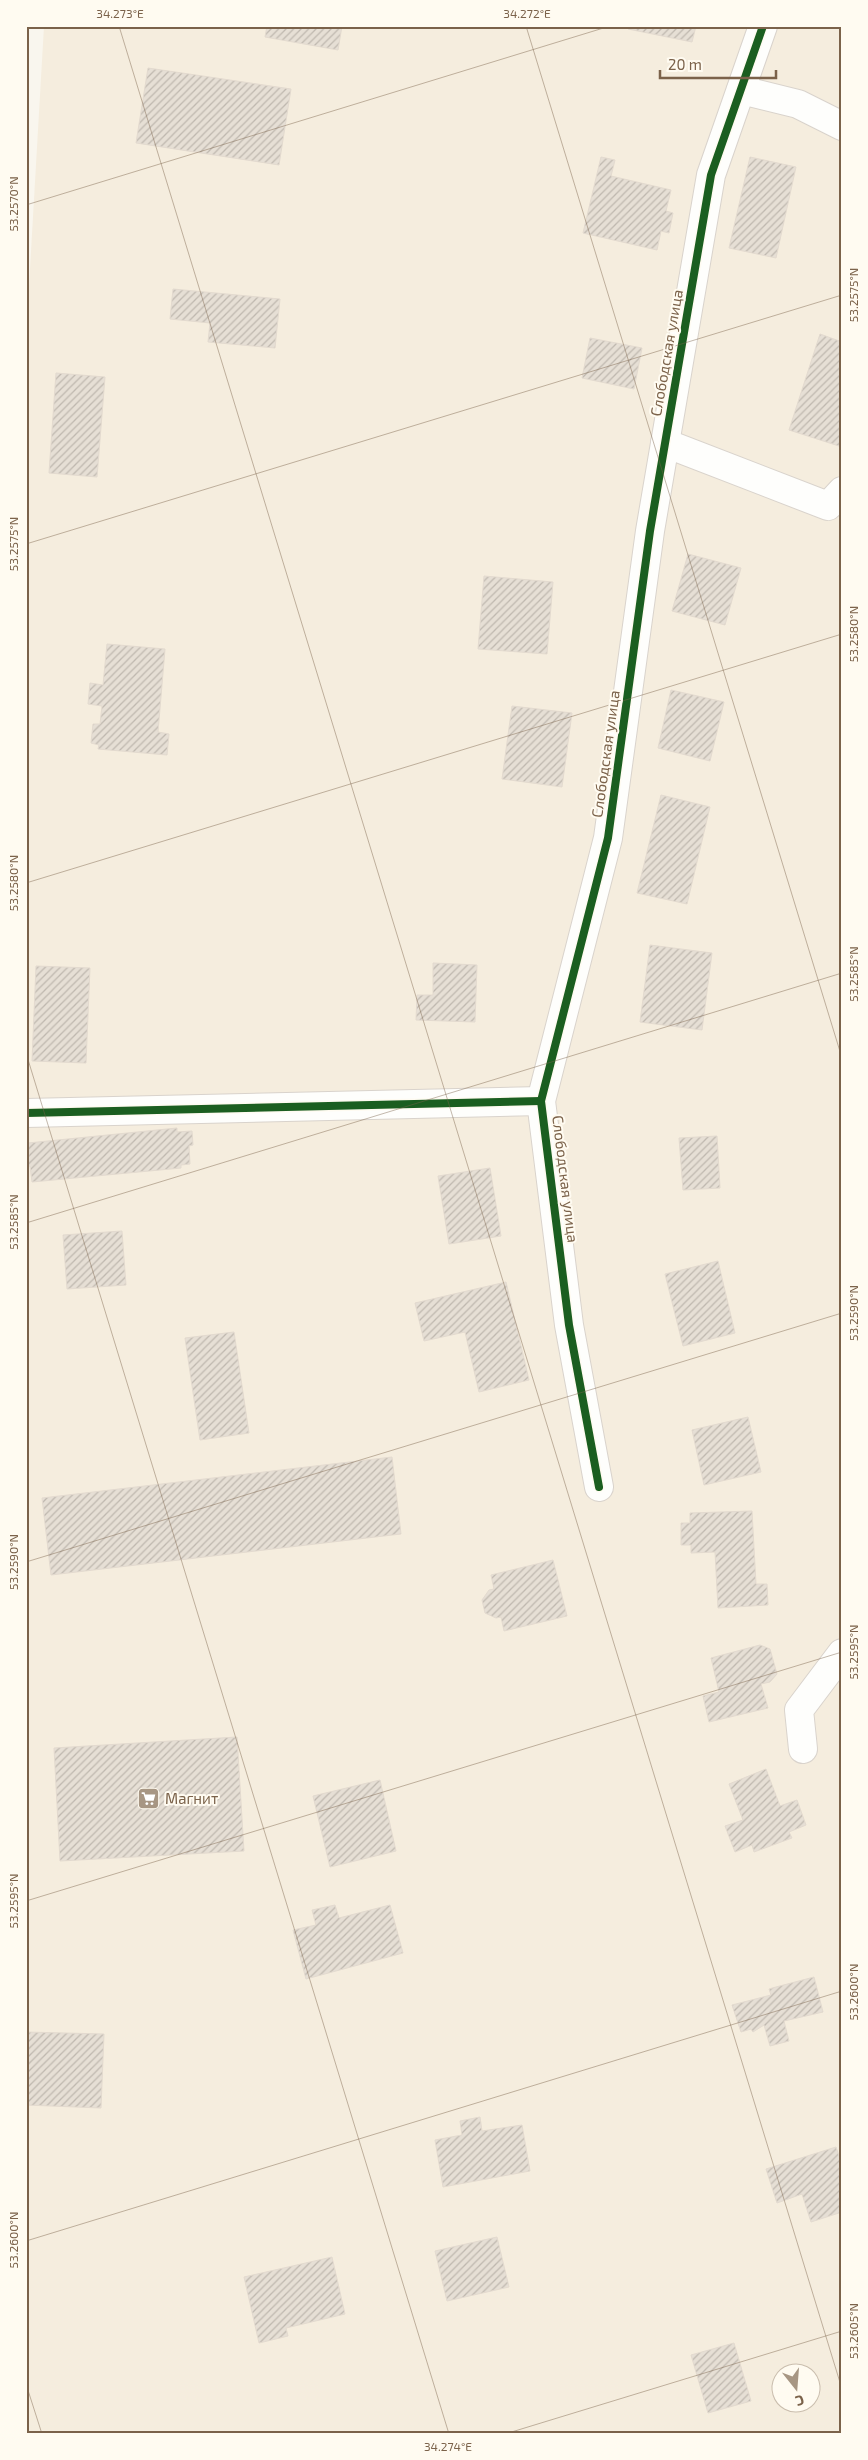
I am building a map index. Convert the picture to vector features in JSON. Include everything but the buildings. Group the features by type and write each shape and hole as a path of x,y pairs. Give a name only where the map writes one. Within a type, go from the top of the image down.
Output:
{"street":[{"name":"Слободская улица","path":"600,1487 569,1325 541,1101 608,838 650,531 711,175 763,26"},
{"path":"741,90 798,104 842,126"},
{"path":"665,443 828,506 842,491"},
{"path":"26,1113 541,1101"},
{"path":"803,1750 799,1710 842,1653"}],"shaded area":[{"path":"44,26 842,26 842,2434 26,2434 26,338"}],"cycle path":[{"path":"599,1487 569,1325 541,1101 608,838 650,531 711,175 763,26"},
{"path":"26,1113 541,1101"}],"place":[{"name":"Магнит","path":"149,1799"}]}
